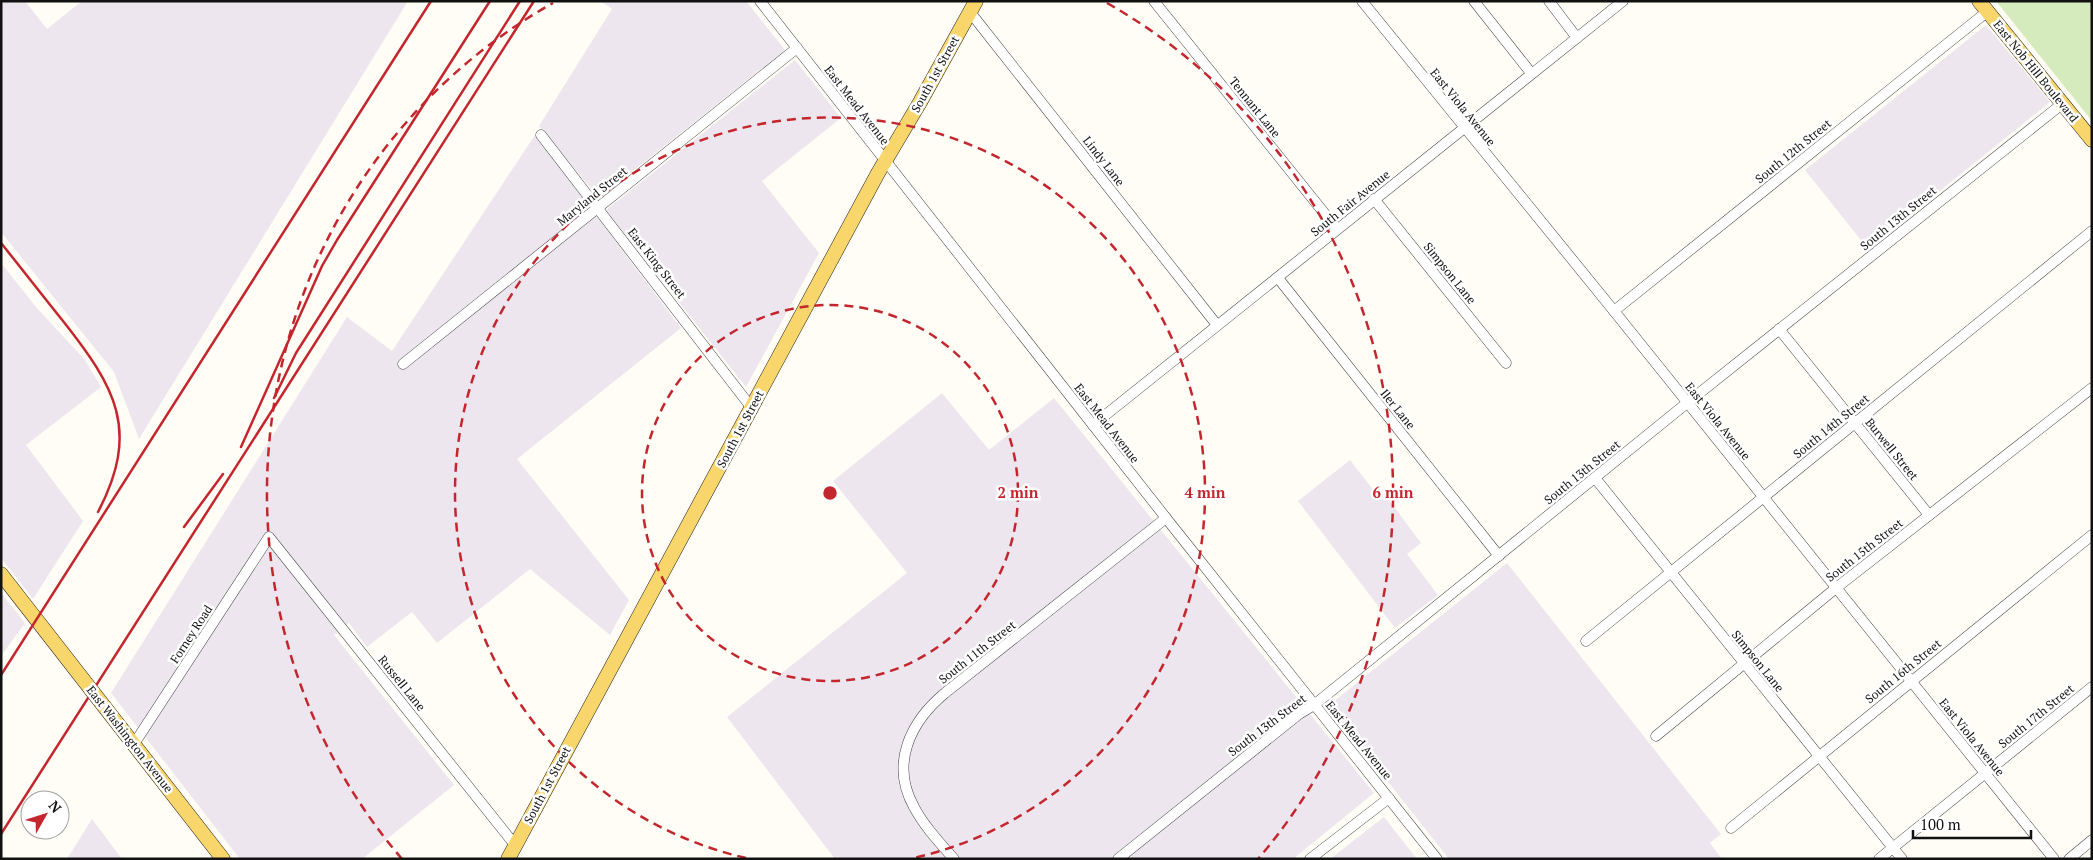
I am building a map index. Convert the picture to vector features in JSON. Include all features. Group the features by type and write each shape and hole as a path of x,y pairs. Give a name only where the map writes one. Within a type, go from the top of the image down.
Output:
{"main road":[{"name":"East Nob Hill Boulevard","path":"1984,6 2092,140"},
{"name":"South 1st Street","path":"508,859 885,160 919,104 973,7"},
{"name":"East Washington Avenue","path":"1,574 223,859"}],"street":[{"name":"East Mead Avenue","path":"760,1 1166,518 1437,859"},
{"name":"Tennant Lane","path":"1154,1 1337,229"},
{"name":"East Viola Avenue","path":"1362,1 1614,311 2054,859"},
{"path":"1474,1 1532,73"},
{"path":"1549,1 1577,38"},
{"name":"South Fair Avenue","path":"1093,425 1623,1"},
{"name":"South 12th Street","path":"1614,311 1984,6"},
{"name":"Lindy Lane","path":"973,7 1217,325"},
{"name":"Maryland Street","path":"403,364 797,48"},
{"name":"South 13th Street","path":"1118,859 1299,714 1314,705 1778,330 2062,104"},
{"name":"East King Street","path":"541,135 751,407"},
{"name":"Simpson Lane","path":"1374,199 1506,363"},
{"name":"South 14th Street","path":"1586,641 2092,231"},
{"name":"Iler Lane","path":"1278,278 1499,556"},
{"name":"Burwell Street","path":"1778,330 1929,515"},
{"name":"South 15th Street","path":"1656,736 1836,588 2092,388"},
{"name":"Simpson Lane","path":"1594,478 1902,859"},
{"name":"South 11th Street","path":"954,859 915,809 906,791 903,773 906,749 915,726 922,716 945,693 1166,518"},
{"name":"South 16th Street","path":"1731,828 2092,536"},
{"name":"Russell Lane","path":"269,537 515,845"},
{"name":"Forney Road","path":"134,744 269,537"},
{"name":"South 17th Street","path":"1879,859 2092,687"},
{"path":"1310,859 1389,798"},
{"path":"2069,859 2092,840"}],"shaded area":[{"path":"1,1 25,1 47,29 82,1 408,1 139,439 114,372 1,232"},
{"path":"601,1 746,1 785,50 599,198 539,126 612,9"},
{"path":"1986,25 2050,102 1868,249 1805,170"},
{"path":"795,60 841,118 762,181 819,253 746,387 606,210"},
{"path":"535,135 681,328 517,459 629,600 610,635 530,569 437,643 412,612 367,647 349,623 334,635 454,785 362,859 240,859 111,693 347,317 392,351"},
{"path":"1,263 36,307 85,360 101,387 26,445 83,521 33,599 1,558"},
{"path":"942,393 989,450 1054,398 1374,793 1293,859 835,859 727,717 907,573 833,481"},
{"path":"1350,460 1381,500 1386,496 1421,543 1407,554 1438,595 1395,628 1298,501"},
{"path":"1507,563 1721,834 1710,843 1722,859 1449,859 1328,706"},
{"path":"1,593 25,623 1,656"},
{"path":"1384,817 1417,859 1330,859"},
{"path":"92,819 122,859 67,859"}],"green space":[{"path":"1996,1 2092,1 2092,121"}],"railway":[{"path":"1,675 431,1"},
{"path":"241,447 322,266 490,1"},
{"path":"274,398 296,353 520,1"},
{"path":"1,834 534,1"},
{"path":"1,243 81,345 108,389 116,411 120,433 118,457 111,483 98,512"},
{"path":"184,527 223,474"}]}
